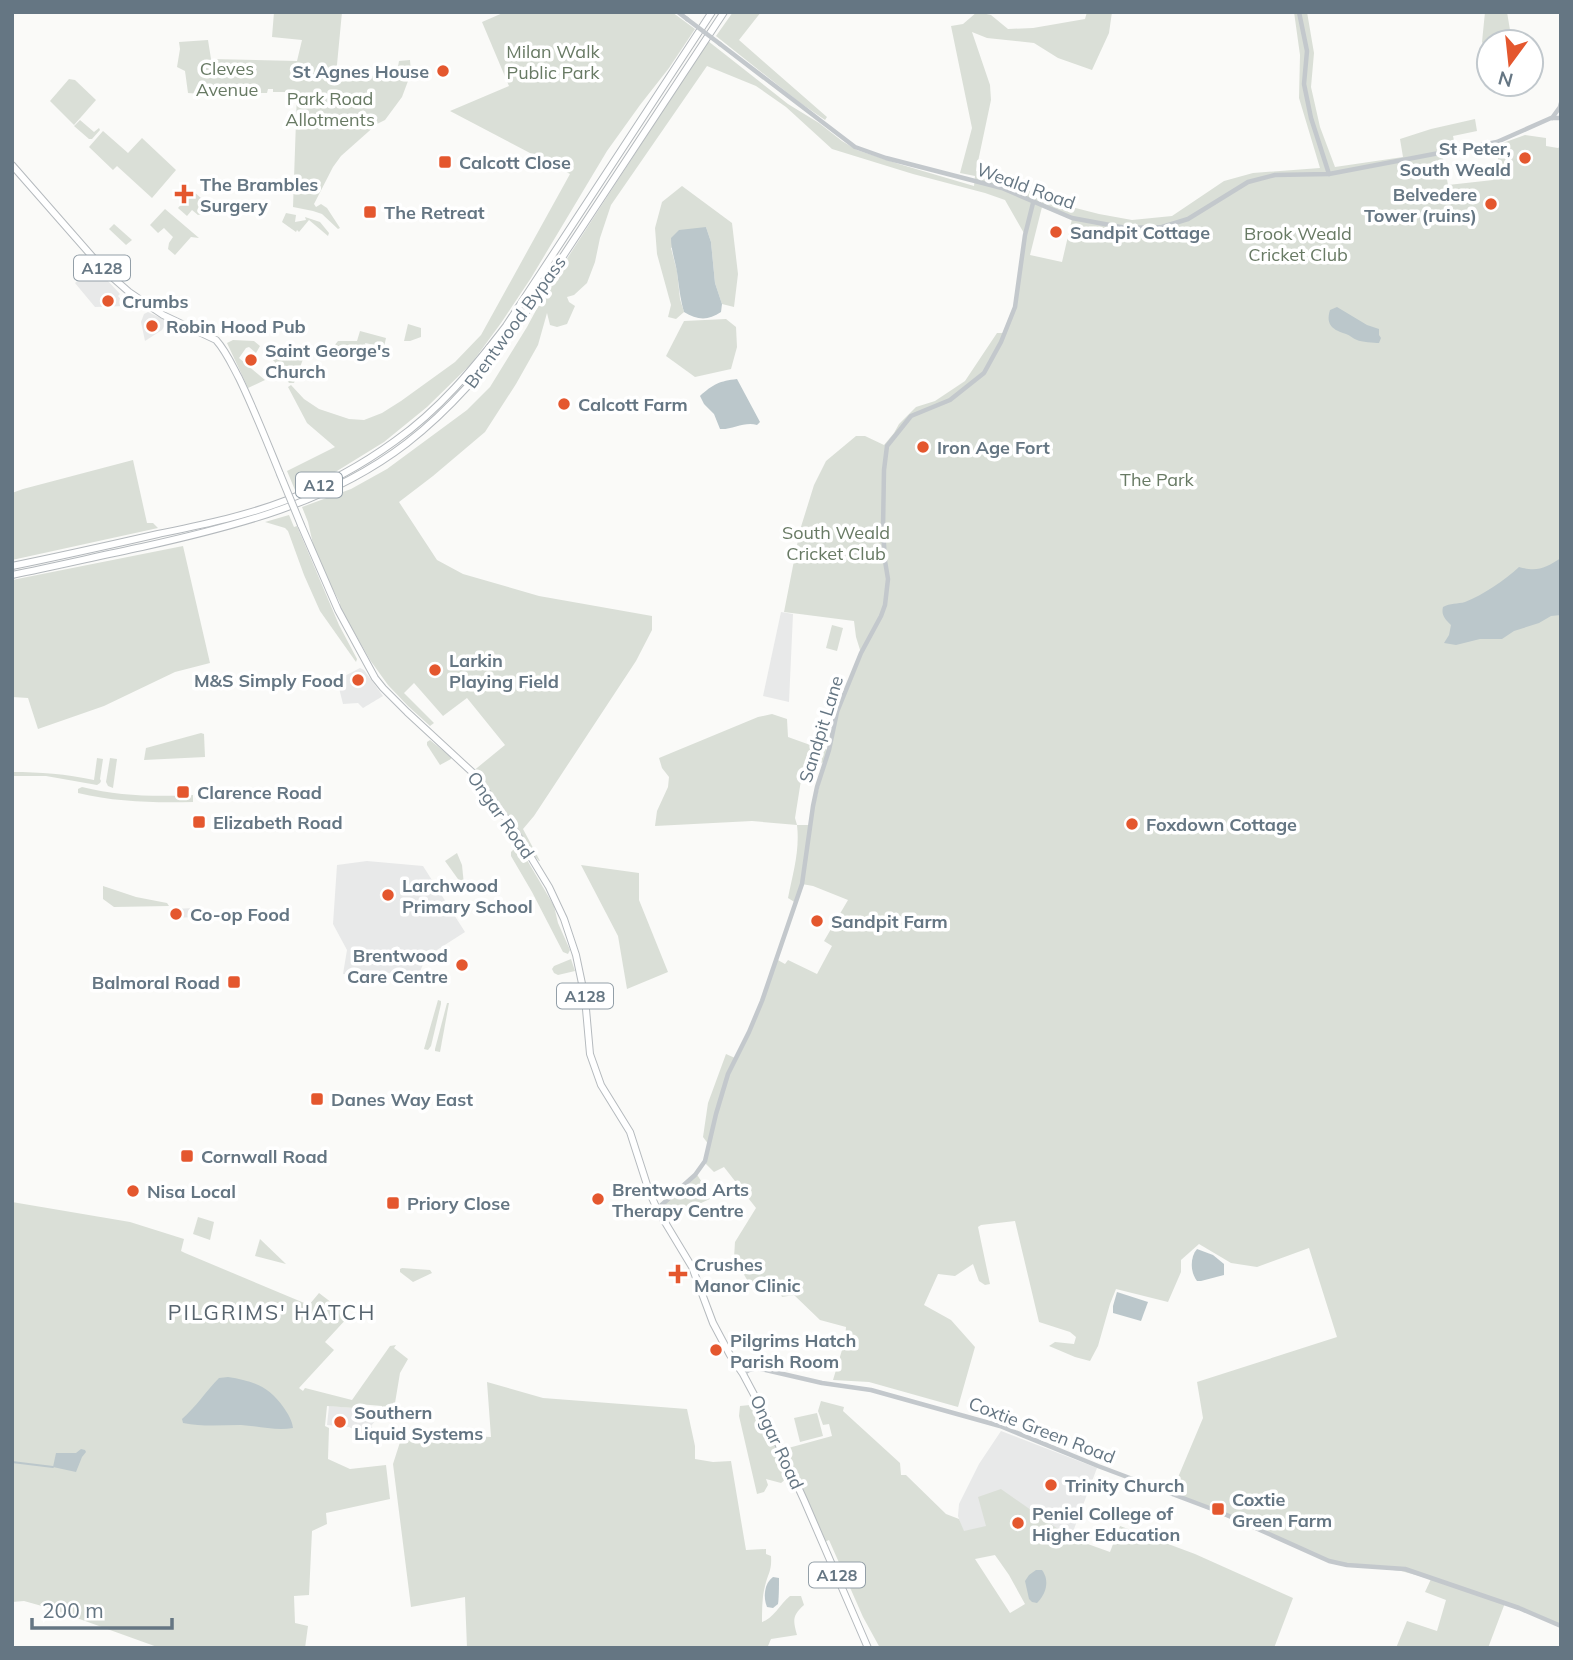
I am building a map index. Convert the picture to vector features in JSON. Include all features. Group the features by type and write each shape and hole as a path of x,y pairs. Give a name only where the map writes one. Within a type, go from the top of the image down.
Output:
{"main road":[{"name":"Brentwood Bypass","path":"12,566 187,528 272,505 352,469 397,440 449,395 506,327 712,12"},
{"name":"Brentwood Bypass","path":"12,575 202,533 282,510 343,484 407,443 457,399 512,333 724,12"},
{"name":"Ongar Road","path":"12,165 102,268 121,285 163,315 220,344 246,393 338,610 375,678 407,712 472,772 515,831 549,887 564,919 576,955 594,1066 605,1091 630,1132 657,1209 692,1267 713,1323 730,1356 760,1404 868,1648"}],"street":[{"name":"Weald Road","path":"678,12 855,147 893,160 1002,188 1072,218 1126,228 1163,227 1188,219 1248,182 1275,175 1329,174 1497,142 1552,118 1561,118"},
{"path":"1299,12 1307,51 1304,84 1311,118 1329,174"},
{"path":"1552,118 1560,106"},
{"name":"Sandpit Lane","path":"657,1209 695,1175 705,1161 727,1074 762,1000 802,884 813,806 837,712 861,653 885,606 888,579 883,529 887,446 911,416 950,400 984,373 1001,342 1015,307 1025,235 1033,203"},
{"name":"Coxtie Green Road","path":"743,1374 757,1368 822,1383 871,1390 1000,1426 1093,1465 1220,1512 1329,1561 1405,1569 1519,1608 1561,1626"}],"shaded area":[{"path":"706,227 711,242 715,283 722,304 721,312 702,318 684,312 671,238 679,230"},
{"path":"94,266 120,294 118,296 126,306 95,307 75,283"},
{"path":"1337,307 1379,329 1379,343 1359,341 1334,329 1329,315 1330,310"},
{"path":"148,312 167,321 162,330 145,341 141,322 144,314"},
{"path":"737,379 760,422 757,425 720,429 714,414 700,396 717,384"},
{"path":"1561,558 1561,615 1551,616 1514,631 1502,639 1480,639 1456,645 1444,643 1451,625 1444,617 1443,607 1465,602 1479,595 1519,567 1541,568"},
{"path":"781,612 793,614 789,702 763,696"},
{"path":"360,668 383,696 363,708 358,703 343,704 337,680"},
{"name":"Larchwood Primary School","path":"367,861 423,866 465,932 426,957 417,979 410,975 394,973 343,974 347,950 333,924 337,865"},
{"path":"196,908 197,917 172,918 171,909"},
{"path":"1197,1249 1213,1255 1224,1264 1224,1275 1197,1281 1192,1265"},
{"path":"1117,1292 1148,1302 1141,1321 1113,1313"},
{"path":"228,1377 253,1383 272,1394 284,1408 293,1428 183,1423 182,1419 219,1378"},
{"path":"329,1406 379,1410 379,1415 371,1426 372,1434 361,1433 349,1427 327,1425"},
{"name":"Peniel College of Higher Education","path":"1001,1431 1097,1468 1042,1614 995,1555 963,1531 958,1516 959,1504 979,1464"},
{"path":"81,1449 86,1452 76,1472 53,1467 56,1453 76,1453"},
{"path":"1036,1570 1042,1570 1046,1583 1045,1592 1037,1603 1029,1599 1025,1581"},
{"path":"773,1577 779,1578 778,1604 773,1608 767,1607 765,1595 766,1587"}],"green space":[{"path":"274,12 342,12 336,75 364,79 365,75 396,78 399,61 410,60 411,73 402,97 385,120 341,156 314,204 316,207 321,204 327,208 340,228 338,229 322,214 293,207 297,92 273,92 273,89 268,89 267,93 240,93 239,97 188,93 185,71 177,67 179,42 208,40 211,59 297,61 302,40 272,37"},
{"name":"Milan Walk Public Park","path":"505,12 672,12 695,29 607,151 531,278 471,364 427,407 384,442 337,471 295,490 287,471 335,447 307,423 288,387 291,385 304,399 319,409 349,419 364,420 401,401 455,362 481,335 570,174 450,111 509,86 482,22"},
{"path":"733,12 761,12 739,40 827,117 825,120 716,36"},
{"path":"977,12 991,15 1008,29 1033,28 1085,19 1087,12 1112,12 1109,33 1092,70 1058,58 1034,43 987,38 972,32 990,85 991,100 976,171 1009,181 1052,202 1099,214 1132,220 1172,216 1224,181 1253,173 1320,168 1299,98 1300,55 1294,12 1307,12 1314,53 1311,87 1320,127 1335,167 1403,157 1400,139 1475,119 1477,131 1453,136 1456,150 1486,145 1483,149 1443,158 1448,185 1493,180 1500,144 1525,135 1546,138 1546,146 1561,146 1561,1626 1505,1603 1488,1648 1396,1648 1407,1621 1437,1631 1446,1600 1425,1592 1431,1579 1401,1571 1337,1563 1171,1494 1203,1418 1197,1382 1337,1337 1309,1248 1257,1267 1231,1263 1199,1244 1181,1260 1181,1272 1168,1302 1116,1289 1098,1346 1090,1361 1049,1346 1055,1342 1074,1344 1076,1337 1070,1332 1039,1322 1015,1221 981,1225 978,1227 990,1284 985,1285 979,1281 973,1264 955,1276 938,1274 924,1305 951,1320 975,1347 958,1407 869,1382 833,1380 845,1340 846,1327 820,1320 794,1295 782,1297 773,1276 755,1284 749,1283 734,1258 735,1242 756,1208 724,1167 714,1172 705,1163 709,1145 703,1137 708,1103 726,1054 735,1058 749,1032 776,959 785,964 788,960 817,974 832,946 824,941 848,900 802,884 796,903 788,898 797,852 797,825 752,821 655,826 657,811 668,787 669,777 659,758 758,717 772,714 787,719 788,737 829,750 837,712 861,653 854,621 784,612 800,530 814,485 826,461 856,436 865,436 884,445 916,407 935,401 965,381 997,333 1005,333 1015,307 1025,235 1005,200 832,149 786,107 756,86 707,66 611,205 587,283 574,295 567,297 575,306 567,324 557,327 550,325 547,313 538,345 485,432 399,502 437,560 463,574 539,596 652,616 652,630 636,661 523,829 540,861 522,842 472,772 505,745 467,698 443,716 414,683 404,693 434,723 430,726 408,706 370,660 340,607 313,544 302,507 351,489 387,469 467,410 490,387 548,288 708,41 788,104 857,150 974,186 975,176 960,173 972,128 951,26 963,24","holes":["1042,207 1072,219 1062,262 1030,255","825,762 810,825 797,825 795,818 802,774 814,764"]},
{"path":"1485,12 1507,12 1510,28 1483,28"},
{"path":"69,79 75,80 96,100 74,125 50,101"},
{"path":"80,120 94,132 99,128 92,139 74,126"},
{"path":"103,131 128,153 142,138 176,170 152,198 117,166 113,170 89,147"},
{"path":"682,186 732,223 738,274 734,307 722,304 715,283 711,242 706,227 671,248 684,312 676,319 668,317 671,305 657,254 655,228 662,202"},
{"path":"193,191 202,199 201,203 209,207 202,214 198,215 192,210 187,216 178,208"},
{"path":"165,209 199,238 191,237 175,255 168,249 173,237 164,228 158,233 150,225"},
{"path":"286,213 296,215 295,222 306,220 305,217 320,222 329,233 328,236 309,220 296,232 282,222"},
{"path":"114,224 132,240 126,245 109,229"},
{"path":"726,319 736,327 737,347 731,369 695,377 666,356 684,321"},
{"path":"408,324 421,328 421,337 404,341"},
{"path":"360,331 386,338 384,347 365,343 368,352 352,347 350,352 334,346 338,341 357,341"},
{"path":"233,340 254,341 260,346 256,353 249,347 246,348 239,358 265,380 248,388 227,343"},
{"path":"265,348 288,355 305,354 294,383 289,383 282,372 274,376 273,372 278,367 265,353"},
{"path":"133,460 147,523 153,523 158,528 12,560 12,493"},
{"path":"289,515 294,527 297,526 339,625 357,659 356,662 320,611 288,531 265,522"},
{"path":"183,546 210,663 175,672 104,706 38,729 28,698 12,697 12,580"},
{"path":"832,625 843,628 837,651 826,648"},
{"path":"204,734 205,757 144,760 146,748"},
{"path":"430,740 451,759 440,765 427,745"},
{"path":"97,758 103,759 101,781 97,785 46,776 12,776 12,772 33,772 94,780"},
{"path":"110,758 117,759 113,788 106,782"},
{"path":"82,787 137,795 193,795 193,802 107,798 78,793 78,789"},
{"path":"515,848 520,848 554,906 570,950 568,954 563,952 511,856"},
{"path":"457,853 462,865 463,886 445,861"},
{"path":"581,865 639,873 639,900 668,972 627,989 618,936"},
{"path":"103,886 136,897 167,903 169,906 114,907 103,899"},
{"path":"571,959 575,971 558,975 554,973 554,966"},
{"path":"438,1000 441,1004 428,1050 424,1049"},
{"path":"449,1003 440,1052 435,1049"},
{"path":"696,1173 712,1198 664,1220 657,1209"},
{"path":"12,1202 130,1222 184,1239 181,1251 309,1305 319,1293 349,1316 325,1342 334,1350 299,1388 303,1391 305,1388 352,1400 390,1346 396,1345 394,1348 408,1359 400,1373 393,1415 383,1414 382,1406 327,1406 325,1426 329,1428 328,1459 350,1469 386,1465 390,1499 326,1513 327,1524 312,1531 309,1595 294,1596 295,1623 308,1626 305,1648 160,1648 49,1608 24,1601 12,1602"},
{"path":"198,1217 214,1222 210,1240 193,1234"},
{"path":"260,1239 286,1264 255,1256"},
{"path":"402,1268 430,1270 432,1273 413,1282 400,1272"},
{"path":"487,1382 543,1398 687,1409 695,1459 731,1461 746,1550 766,1549 766,1554 771,1556 763,1595 762,1622 770,1618 790,1596 801,1596 804,1605 795,1618 797,1635 771,1639 768,1646 771,1648 467,1648 465,1597 411,1607 393,1464 401,1439 448,1443 452,1435 491,1437"},
{"path":"821,1401 844,1407 843,1411 900,1463 901,1475 906,1475 946,1514 959,1519 964,1531 986,1526 978,1497 1001,1489 1071,1538 1110,1552 1120,1526 1195,1554 1293,1598 1274,1648 880,1648 863,1617 829,1540 822,1543 792,1474 781,1483 766,1479 768,1485 764,1492 757,1494 739,1416 740,1406 760,1404 781,1450 832,1436 829,1424 823,1425 818,1411","holes":["995,1555 1025,1604 1010,1613 975,1559"]},
{"path":"817,1413 823,1436 800,1442 794,1418"}],"waterway":[{"path":"12,1462 53,1467"}],"place":[{"name":"St Agnes House","path":"443,71"},
{"name":"St Peter, South Weald","path":"1525,158"},
{"name":"Calcott Close","path":"445,162"},
{"name":"The Brambles Surgery","path":"184,194"},
{"name":"Belvedere Tower (ruins)","path":"1491,204"},
{"name":"The Retreat","path":"370,212"},
{"name":"Sandpit Cottage","path":"1056,232"},
{"name":"Crumbs","path":"108,301"},
{"name":"Robin Hood Pub","path":"152,326"},
{"name":"Saint George's Church","path":"251,360"},
{"name":"Calcott Farm","path":"564,404"},
{"name":"Iron Age Fort","path":"923,447"},
{"name":"Larkin Playing Field","path":"435,670"},
{"name":"M&S Simply Food","path":"358,680"},
{"name":"Clarence Road","path":"183,792"},
{"name":"Elizabeth Road","path":"199,822"},
{"name":"Foxdown Cottage","path":"1132,824"},
{"name":"Larchwood Primary School","path":"388,895"},
{"name":"Co-op Food","path":"176,914"},
{"name":"Sandpit Farm","path":"817,921"},
{"name":"Brentwood Care Centre","path":"462,965"},
{"name":"Balmoral Road","path":"234,982"},
{"name":"Danes Way East","path":"317,1099"},
{"name":"Cornwall Road","path":"187,1156"},
{"name":"Nisa Local","path":"133,1191"},
{"name":"Brentwood Arts Therapy Centre","path":"598,1199"},
{"name":"Priory Close","path":"393,1203"},
{"name":"Crushes Manor Clinic","path":"678,1274"},
{"name":"Pilgrims Hatch Parish Room","path":"716,1350"},
{"name":"Southern Liquid Systems","path":"340,1422"},
{"name":"Trinity Church","path":"1051,1485"},
{"name":"Coxtie Green Farm","path":"1218,1509"},
{"name":"Peniel College of Higher Education","path":"1018,1523"}],"district":[{"name":"PILGRIMS' HATCH","path":"272,1312"}],"park label":[{"name":"Cleves Avenue","path":"227,78"},
{"name":"Park Road Allotments","path":"330,108"},
{"name":"Brook Weald Cricket Club","path":"1298,243"},
{"name":"The Park","path":"1157,479"},
{"name":"South Weald Cricket Club","path":"836,542"}]}
